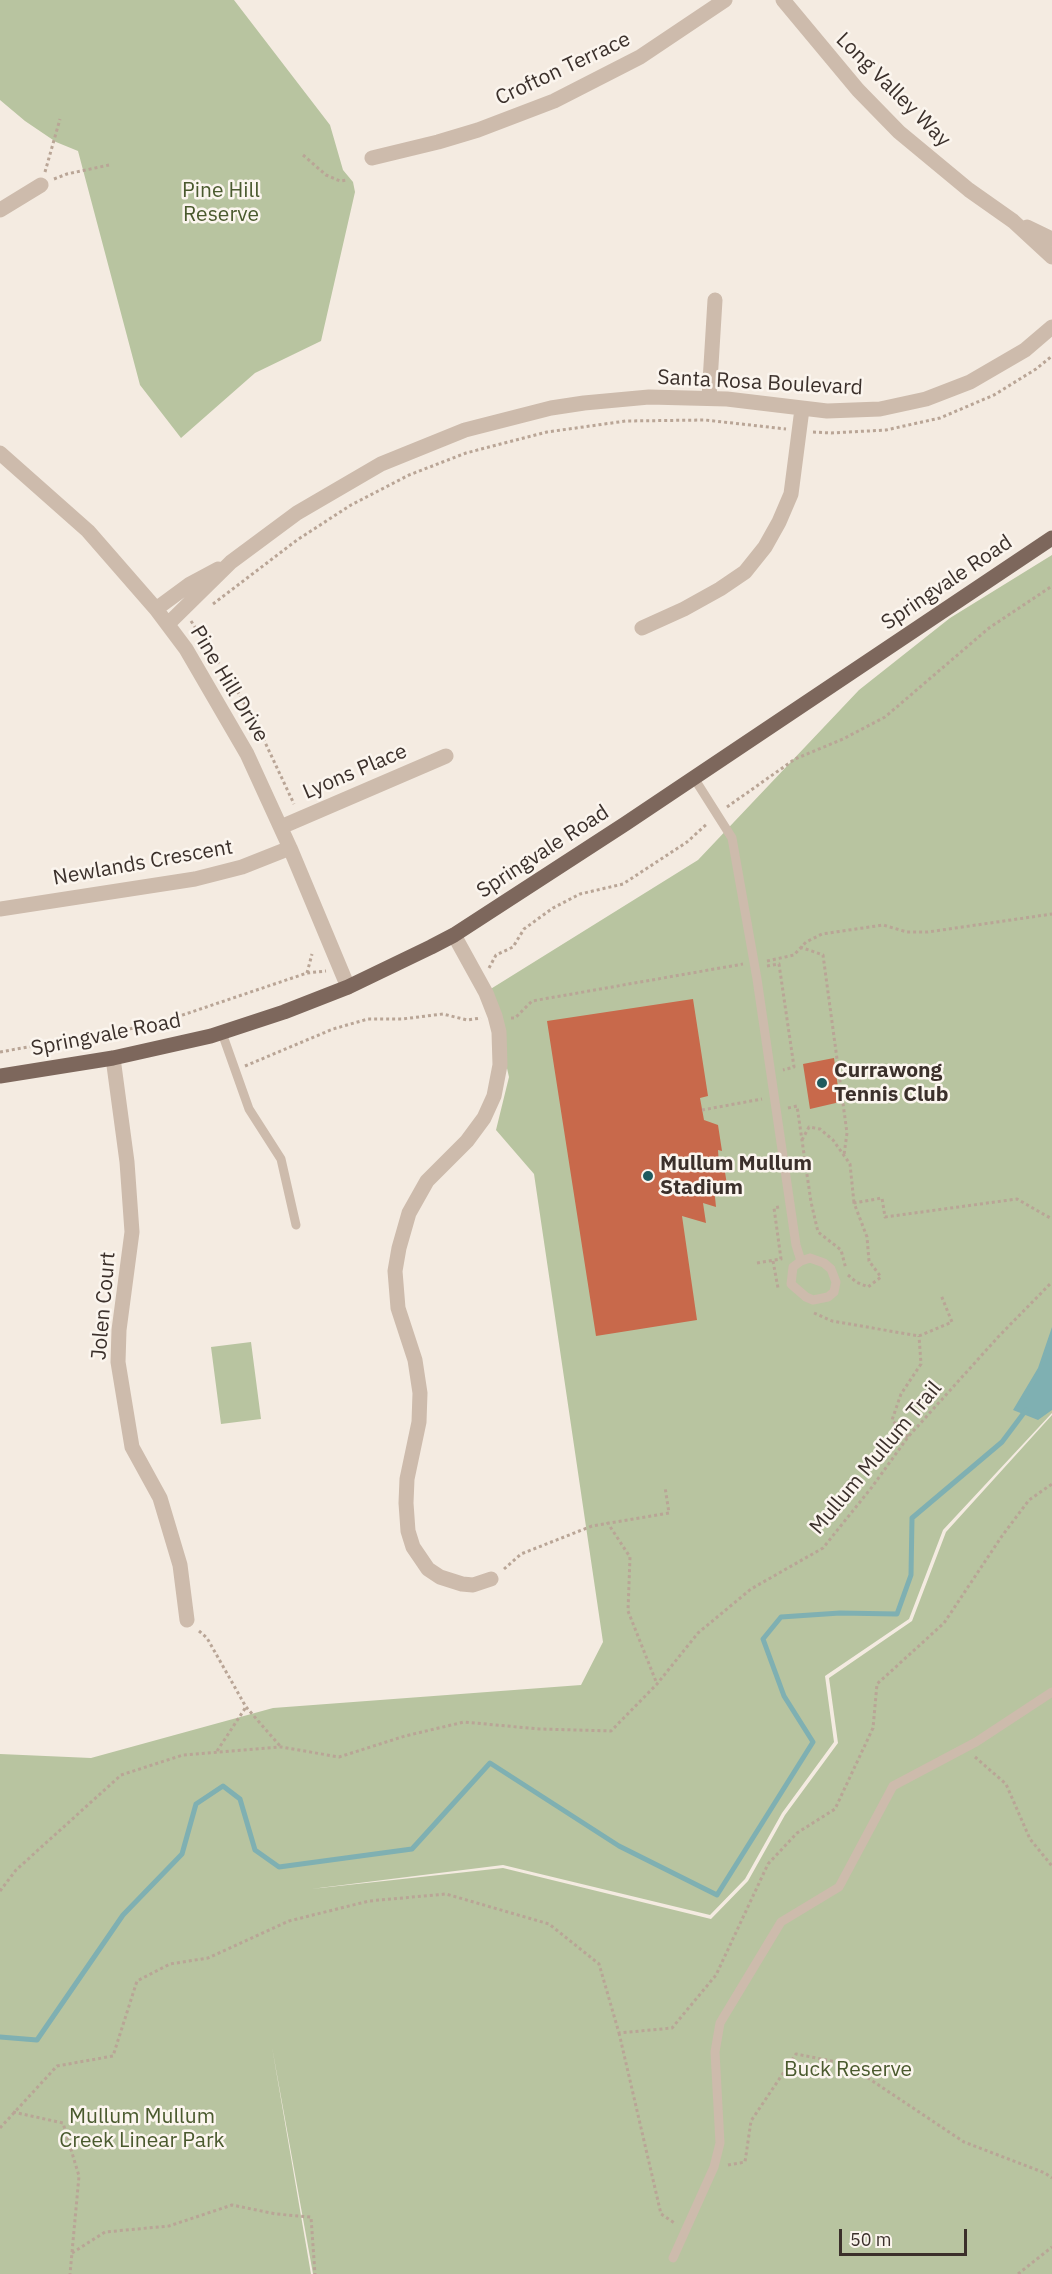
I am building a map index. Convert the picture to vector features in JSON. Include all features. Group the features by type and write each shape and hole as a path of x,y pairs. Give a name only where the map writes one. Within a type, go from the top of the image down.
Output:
{"main road":[{"name":"Springvale Road","path":"0,1076 113,1058 222,1033 348,987 454,935 694,778 1052,538"}],"street":[{"name":"Crofton Terrace","path":"372,158 478,130 554,101 639,57 725,0"},
{"name":"Long Valley Way","path":"783,0 858,90 899,132 969,190 1013,221 1052,257"},
{"path":"0,210 41,185"},
{"name":"Long Valley Way","path":"1013,221 1052,239"},
{"path":"709,398 715,300"},
{"name":"Santa Rosa Boulevard","path":"156,609 190,584 231,562 297,513 351,480 409,451 465,430 518,415 584,403 649,397 709,398 802,409 852,411 880,409 947,392 1003,364 1025,350 1052,327"},
{"path":"642,628 720,590 745,572 765,547 791,494 802,409"},
{"name":"Pine Hill Drive","path":"0,453 88,531 156,609 186,649 247,754 281,827 348,987"},
{"name":"Santa Rosa Boulevard","path":"168,624 197,598 231,562"},
{"name":"Lyons Place","path":"281,827 446,756"},
{"name":"Newlands Crescent","path":"0,909 195,879 242,867 290,848"},
{"path":"454,935 486,993 495,1016 499,1032 500,1065 494,1096 476,1132 427,1181 409,1213 403,1232 395,1270 398,1308 415,1360 420,1393 419,1422 407,1479 406,1503 408,1532 412,1547 428,1569 450,1582 473,1585 491,1579"},
{"name":"Jolen Court","path":"113,1058 127,1162 132,1232 119,1330 118,1362 132,1448 160,1498 180,1565 187,1620"}],"lane":[{"path":"694,778 732,838 775,1097 796,1245 801,1261"},
{"path":"222,1033 249,1109 281,1159 296,1225"},
{"path":"810,1258 824,1263 831,1269 836,1282 834,1292 828,1297 813,1300 791,1284 794,1267 801,1261 810,1258"},
{"path":"673,2258 714,2167 720,2144 714,2052 720,2023 781,1923 839,1887 893,1786 976,1742 1052,1692"}],"path":[{"path":"41,185 60,119"},
{"path":"303,155 326,175 340,181 347,180"},
{"path":"41,185 67,174 109,165"},
{"path":"210,607 297,540 351,505 409,475 495,444 555,430 626,421 705,420 831,433 869,432 904,427 939,418 994,395 1052,356"},
{"path":"488,970 496,955 513,947 524,929 553,908 580,894 623,884 687,842 717,814 795,759 843,739 885,717 989,628 1052,586"},
{"path":"191,621 254,720 283,778 300,819"},
{"path":"763,961 790,957 818,935 874,926 928,933 1052,914"},
{"path":"800,947 823,955 848,1133 844,1155"},
{"path":"235,1070 333,1029 368,1019 402,1019 443,1014 467,1020 495,1016 515,1018 532,1001 743,964 741,951 761,948 764,966 779,964 794,1067 777,1071"},
{"path":"307,973 312,954"},
{"path":"0,1052 156,1024 307,973 340,969"},
{"path":"702,1110 782,1096 783,1109 797,1106 802,1141 811,1202 818,1232 841,1250 848,1276 868,1287 881,1276 869,1261 867,1237 854,1203 850,1164 833,1140 820,1129 809,1127 802,1141"},
{"path":"854,1203 882,1198 885,1217 1017,1199 1052,1219"},
{"path":"773,1261 776,1286 782,1295"},
{"name":"Mullum Mullum Trail","path":"0,1891 16,1870 121,1775 183,1755 281,1747 339,1757 405,1736 464,1722 539,1729 611,1731 657,1684 699,1633 751,1589 823,1548 872,1487 908,1437 1052,1282"},
{"path":"805,1309 832,1321 919,1336 952,1322 941,1295"},
{"path":"908,1437 892,1420 901,1394 921,1364 919,1336"},
{"path":"619,2033 672,2028 716,1975 768,1864 796,1833 835,1809 873,1728 877,1684 944,1623 1029,1500 1052,1484"},
{"path":"491,1579 521,1554 592,1526 669,1513 665,1486"},
{"path":"607,1522 630,1557 628,1611 657,1684"},
{"path":"187,1620 207,1638 246,1707 281,1747"},
{"path":"217,1752 246,1707"},
{"path":"969,1744 974,1756 1006,1785 1030,1839 1052,1866"},
{"path":"0,2128 57,2066 113,2056 137,1981 170,1964 208,1958 290,1921 369,1901 446,1894 549,1924 599,1964 619,2033 661,2214 685,2230"},
{"path":"714,2167 746,2162 751,2121 796,2054 847,2064 964,2142 1046,2173 1052,2178"},
{"path":"13,2112 63,2123 79,2176 70,2274"},
{"path":"72,2253 105,2232 169,2226 231,2205 276,2214 311,2217 315,2274"},
{"path":"1018,2274 1052,2247"}],"green space":[{"name":"Pine Hill Reserve","path":"0,0 234,0 330,125 343,170 353,182 355,192 321,341 255,373 181,438 140,385 78,151 56,142 25,121 0,100"},
{"path":"1052,555 1052,1413 943,1530 909,1619 825,1676 834,1742 782,1813 745,1879 710,1915 503,1865 311,1889 503,1868 711,1919 748,1881 785,1815 838,1743 829,1678 912,1621 946,1532 1052,1415 1052,2274 313,2274 272,2047 311,2274 0,2274 0,1754 91,1758 273,1708 581,1685 603,1642 534,1174 496,1130 509,1077 489,990 698,860 859,690 950,618"},
{"path":"251,1342 261,1419 221,1424 211,1347"}],"water":[{"path":"1052,1327 1052,1410 1038,1420 1013,1410 1038,1368"}],"building":[{"name":"Mullum Mullum Stadium","path":"693,999 708,1096 700,1098 704,1120 718,1125 722,1151 718,1150 719,1165 724,1166 728,1191 714,1187 716,1207 703,1203 706,1223 682,1216 697,1320 596,1336 547,1021"},
{"name":"Currawong Tennis Club","path":"834,1058 840,1102 810,1109 803,1064"}],"waterway":[{"path":"0,2037 37,2040 123,1915 182,1854 196,1804 223,1786 240,1799 255,1850 279,1867 412,1849 490,1763 619,1846 717,1895 813,1742 784,1696 763,1639 781,1617 840,1613 897,1614 911,1575 912,1518 1002,1442 1026,1410"}],"place":[{"name":"Currawong Tennis Club","path":"822,1083"},
{"name":"Mullum Mullum Stadium","path":"648,1176"}],"park label":[{"name":"Buck Reserve","path":"848,2070"},
{"name":"Mullum Mullum Creek Linear Park","path":"142,2129"}]}
